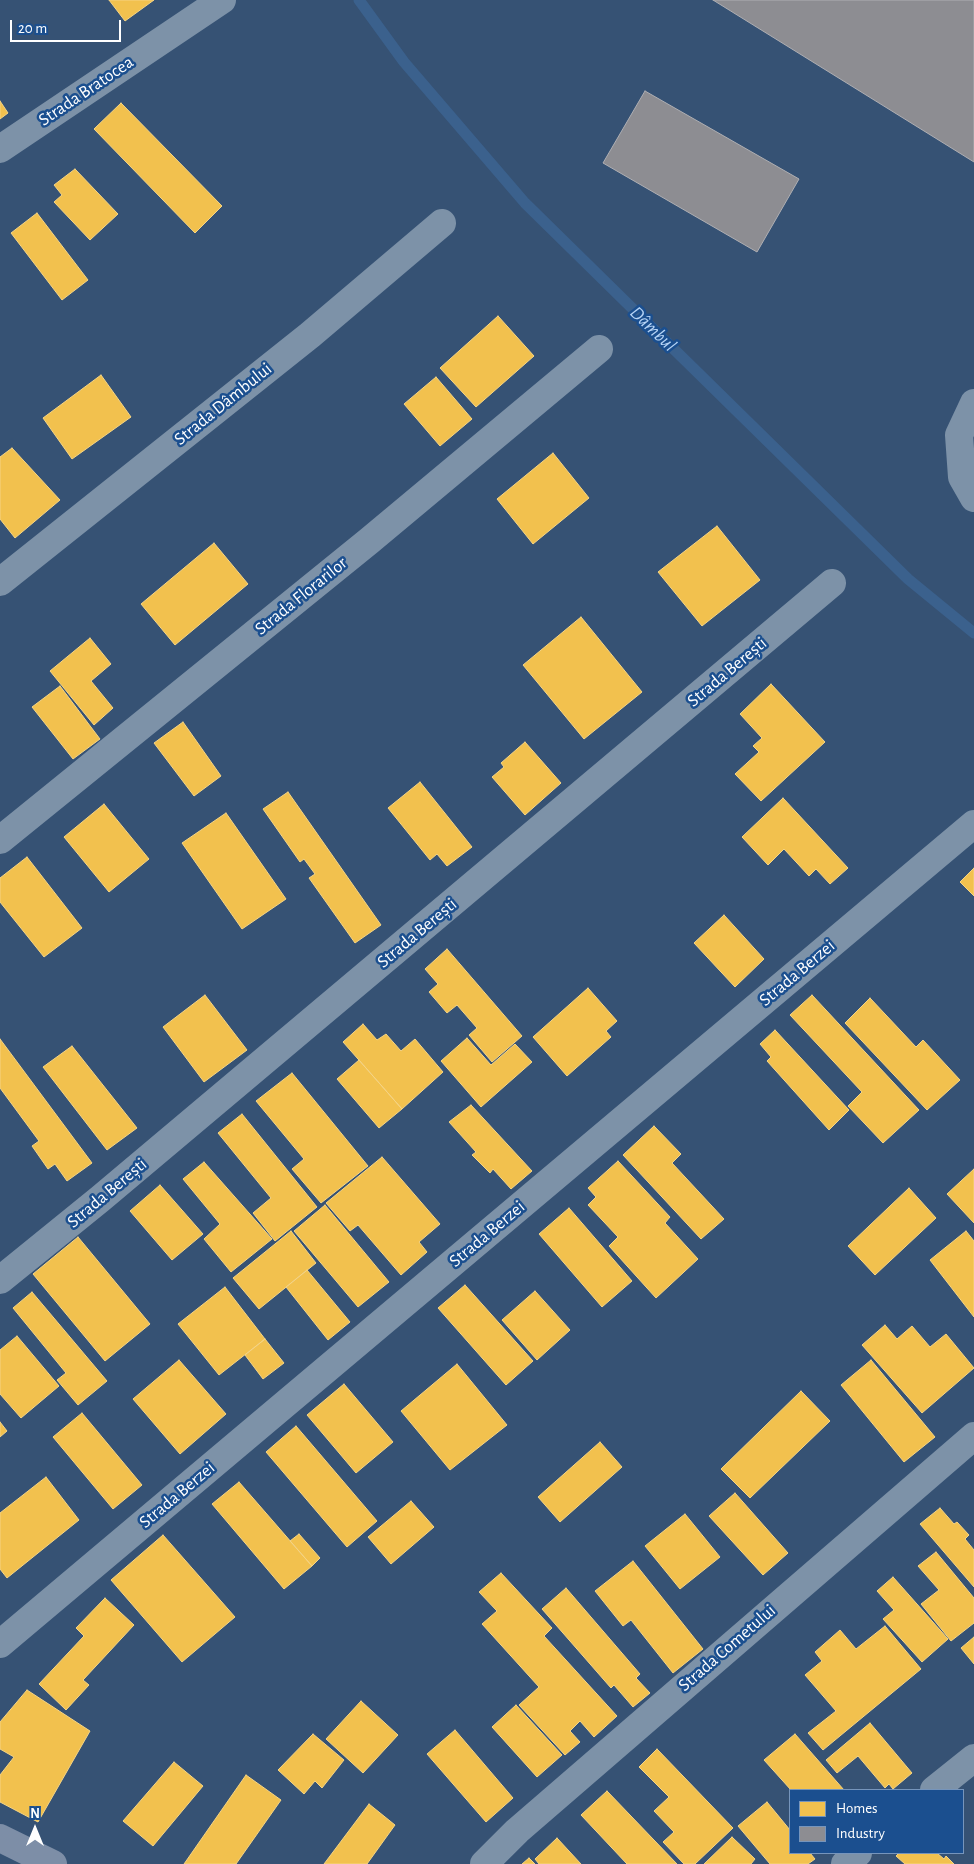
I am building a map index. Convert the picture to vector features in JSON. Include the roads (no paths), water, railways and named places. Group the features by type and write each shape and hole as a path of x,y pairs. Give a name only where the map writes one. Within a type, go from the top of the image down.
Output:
{"main road":[{"path":"8,1849 53,1864"}],"street":[{"name":"Strada Bratocea","path":"0,149 222,0"},
{"name":"Strada Dâmbului","path":"0,582 310,335 442,223"},
{"name":"Strada Florarilor","path":"0,840 369,540 599,348"},
{"path":"974,403 959,435 962,477 974,498"},
{"name":"Strada Berești","path":"0,1280 100,1199 832,583"},
{"name":"Strada Berzei","path":"0,1644 974,824"},
{"name":"Strada Cometului","path":"484,1864 532,1818 974,1436"},
{"path":"935,1789 974,1758"},
{"path":"845,1864 857,1854"}],"waterway":[{"name":"Dâmbul","path":"359,0 404,62 525,203 908,579 974,633"}]}
